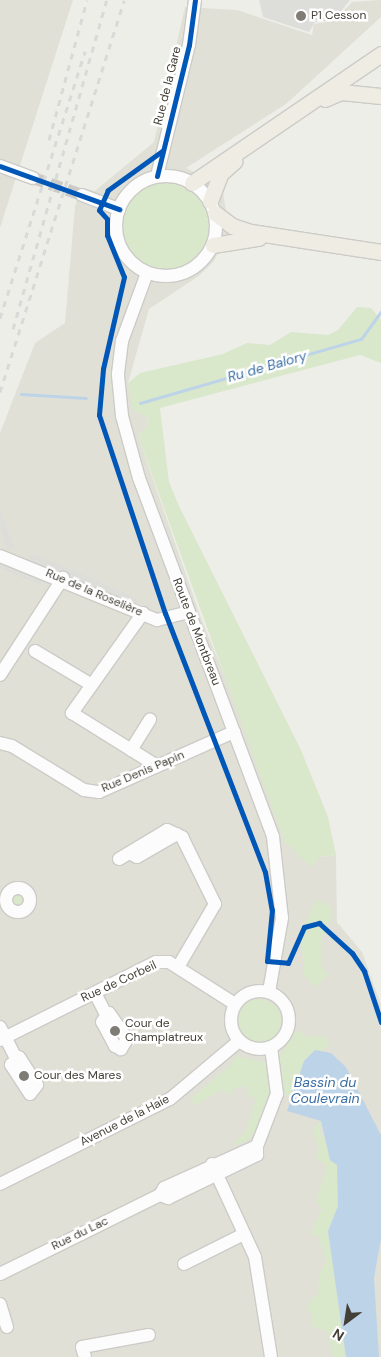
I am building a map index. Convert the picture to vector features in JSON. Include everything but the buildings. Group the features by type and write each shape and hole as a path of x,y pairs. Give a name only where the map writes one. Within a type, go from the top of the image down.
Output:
{"main road":[{"path":"192,183 381,54"},
{"path":"381,96 341,92 322,101 245,151 221,173 212,207 232,226 252,232 381,252"},
{"path":"213,245 252,238 381,257"}],"street":[{"name":"Rue de la Gare","path":"157,176 189,45 195,0"},
{"path":"0,154 4,167 33,178"},
{"path":"157,176 192,183 212,207 213,245 205,259 178,275 147,273 134,265 117,239 118,209 134,187 157,176"},
{"path":"82,195 118,209"},
{"name":"Route de Montbreau","path":"147,273 122,341 118,375 122,416 139,478 273,837 282,880 282,918 269,992"},
{"name":"Rue de la Roselière","path":"0,556 63,578 142,613 168,619 188,612"},
{"path":"0,675 63,578"},
{"path":"142,613 72,713 157,766"},
{"path":"35,651 92,685"},
{"path":"131,750 150,720"},
{"name":"Rue Denis Papin","path":"0,743 12,746 84,790 99,792 234,732"},
{"path":"125,856 167,830 177,834 214,904 178,967"},
{"name":"Rue de Corbeil","path":"2,1035 95,993 156,962 178,967 235,1004"},
{"path":"250,992 269,992 282,1001 289,1016 283,1038 271,1047 251,1048 239,1041 231,1027 235,1004 250,992"},
{"path":"95,993 106,1015"},
{"path":"2,1035 16,1059"},
{"name":"Avenue de la Haie","path":"0,1184 170,1099 239,1041"},
{"name":"Rue du Lac","path":"0,1274 160,1194 164,1188 214,1169 257,1146 277,1094 271,1047"},
{"path":"214,1169 255,1256 271,1357"},
{"path":"184,1264 244,1234"},
{"path":"0,1304 7,1327"},
{"path":"85,1357 82,1347 150,1335"}],"shaded area":[{"path":"0,0 73,0 0,228"},
{"name":"P1 Cesson","path":"259,0 350,0 334,20 315,22 309,32 263,17"},
{"path":"381,0 381,17 286,104 186,168 222,186 229,230 214,261 200,275 149,309 128,383 146,417 148,426 138,436 200,615 248,734 320,857 336,855 337,922 362,952 381,1005 381,1357 0,1357 0,433 35,343 65,323 75,206 82,188 95,191 154,142 185,7 237,10 312,35 314,24 334,21 352,2"},
{"path":"0,510 14,547 7,550 0,529"},
{"path":"30,554 58,564 138,599 135,606 28,561"},
{"path":"0,560 44,577 40,585 0,568"}],"green space":[{"path":"166,182 183,185 197,195 207,209 210,226 207,243 197,257 183,267 166,270 149,267 135,257 125,243 122,226 125,209 135,195 149,185"},
{"path":"357,307 371,308 381,320 381,363 360,355 160,408 169,482 179,506 301,750 328,817 336,855 320,857 311,867 284,841 138,436 148,426 146,417 132,409 128,383 140,373 223,354 247,343 270,345 291,332 328,335 338,330"},
{"path":"18,892 24,894 26,900 24,906 18,908 12,906 10,900 12,894"},
{"path":"316,900 330,906 333,914 321,940 321,967 329,975 315,987 304,975 301,932"},
{"path":"255,999 263,999 275,1005 281,1021 275,1037 263,1043 255,1043 243,1037 237,1025 237,1017 243,1005"},
{"path":"298,1031 308,1037 324,1036 330,1044 322,1051 315,1050 304,1061 292,1097 280,1092 255,1133 246,1142 232,1145 246,1131 256,1099 248,1095 247,1086 234,1089 231,1096 223,1089 195,1106 192,1097 231,1065 235,1056 267,1063 283,1052 292,1032"},
{"path":"321,1121 320,1131 337,1165 338,1206 328,1231 346,1357 333,1357 328,1332 311,1326 312,1313 306,1310 313,1296 318,1298 319,1274 326,1262 319,1237 311,1233 322,1209 316,1201 326,1170 326,1165 315,1157 319,1148 312,1130"}],"water":[{"name":"Bassin du Coulevrain","path":"315,1050 331,1053 346,1067 381,1135 381,1239 374,1278 379,1357 346,1357 328,1231 338,1206 337,1165 330,1160 321,1121 287,1111 304,1061"}],"waterway":[{"name":"Ru de Balory","path":"140,403 361,339 381,311"},
{"name":"Ru de Balory","path":"21,394 86,398"}],"tunnel":[{"path":"33,178 82,195"}],"railway":[{"path":"49,140 87,0"},
{"path":"13,329 107,0"},
{"path":"0,392 124,0"},
{"path":"0,318 85,51"}],"cycle path":[{"path":"157,176 189,45 195,0"},
{"path":"162,151 108,190 99,210 107,219 107,235 124,277 103,369 99,415 165,613 265,872 272,910 267,961 288,963 304,927 319,923 352,953 364,971 381,1022"},
{"path":"0,166 119,209"}],"place":[{"name":"P1 Cesson","path":"301,16"},
{"name":"Cour de Champlatreux","path":"115,1031"},
{"name":"Cour des Mares","path":"24,1076"}]}
